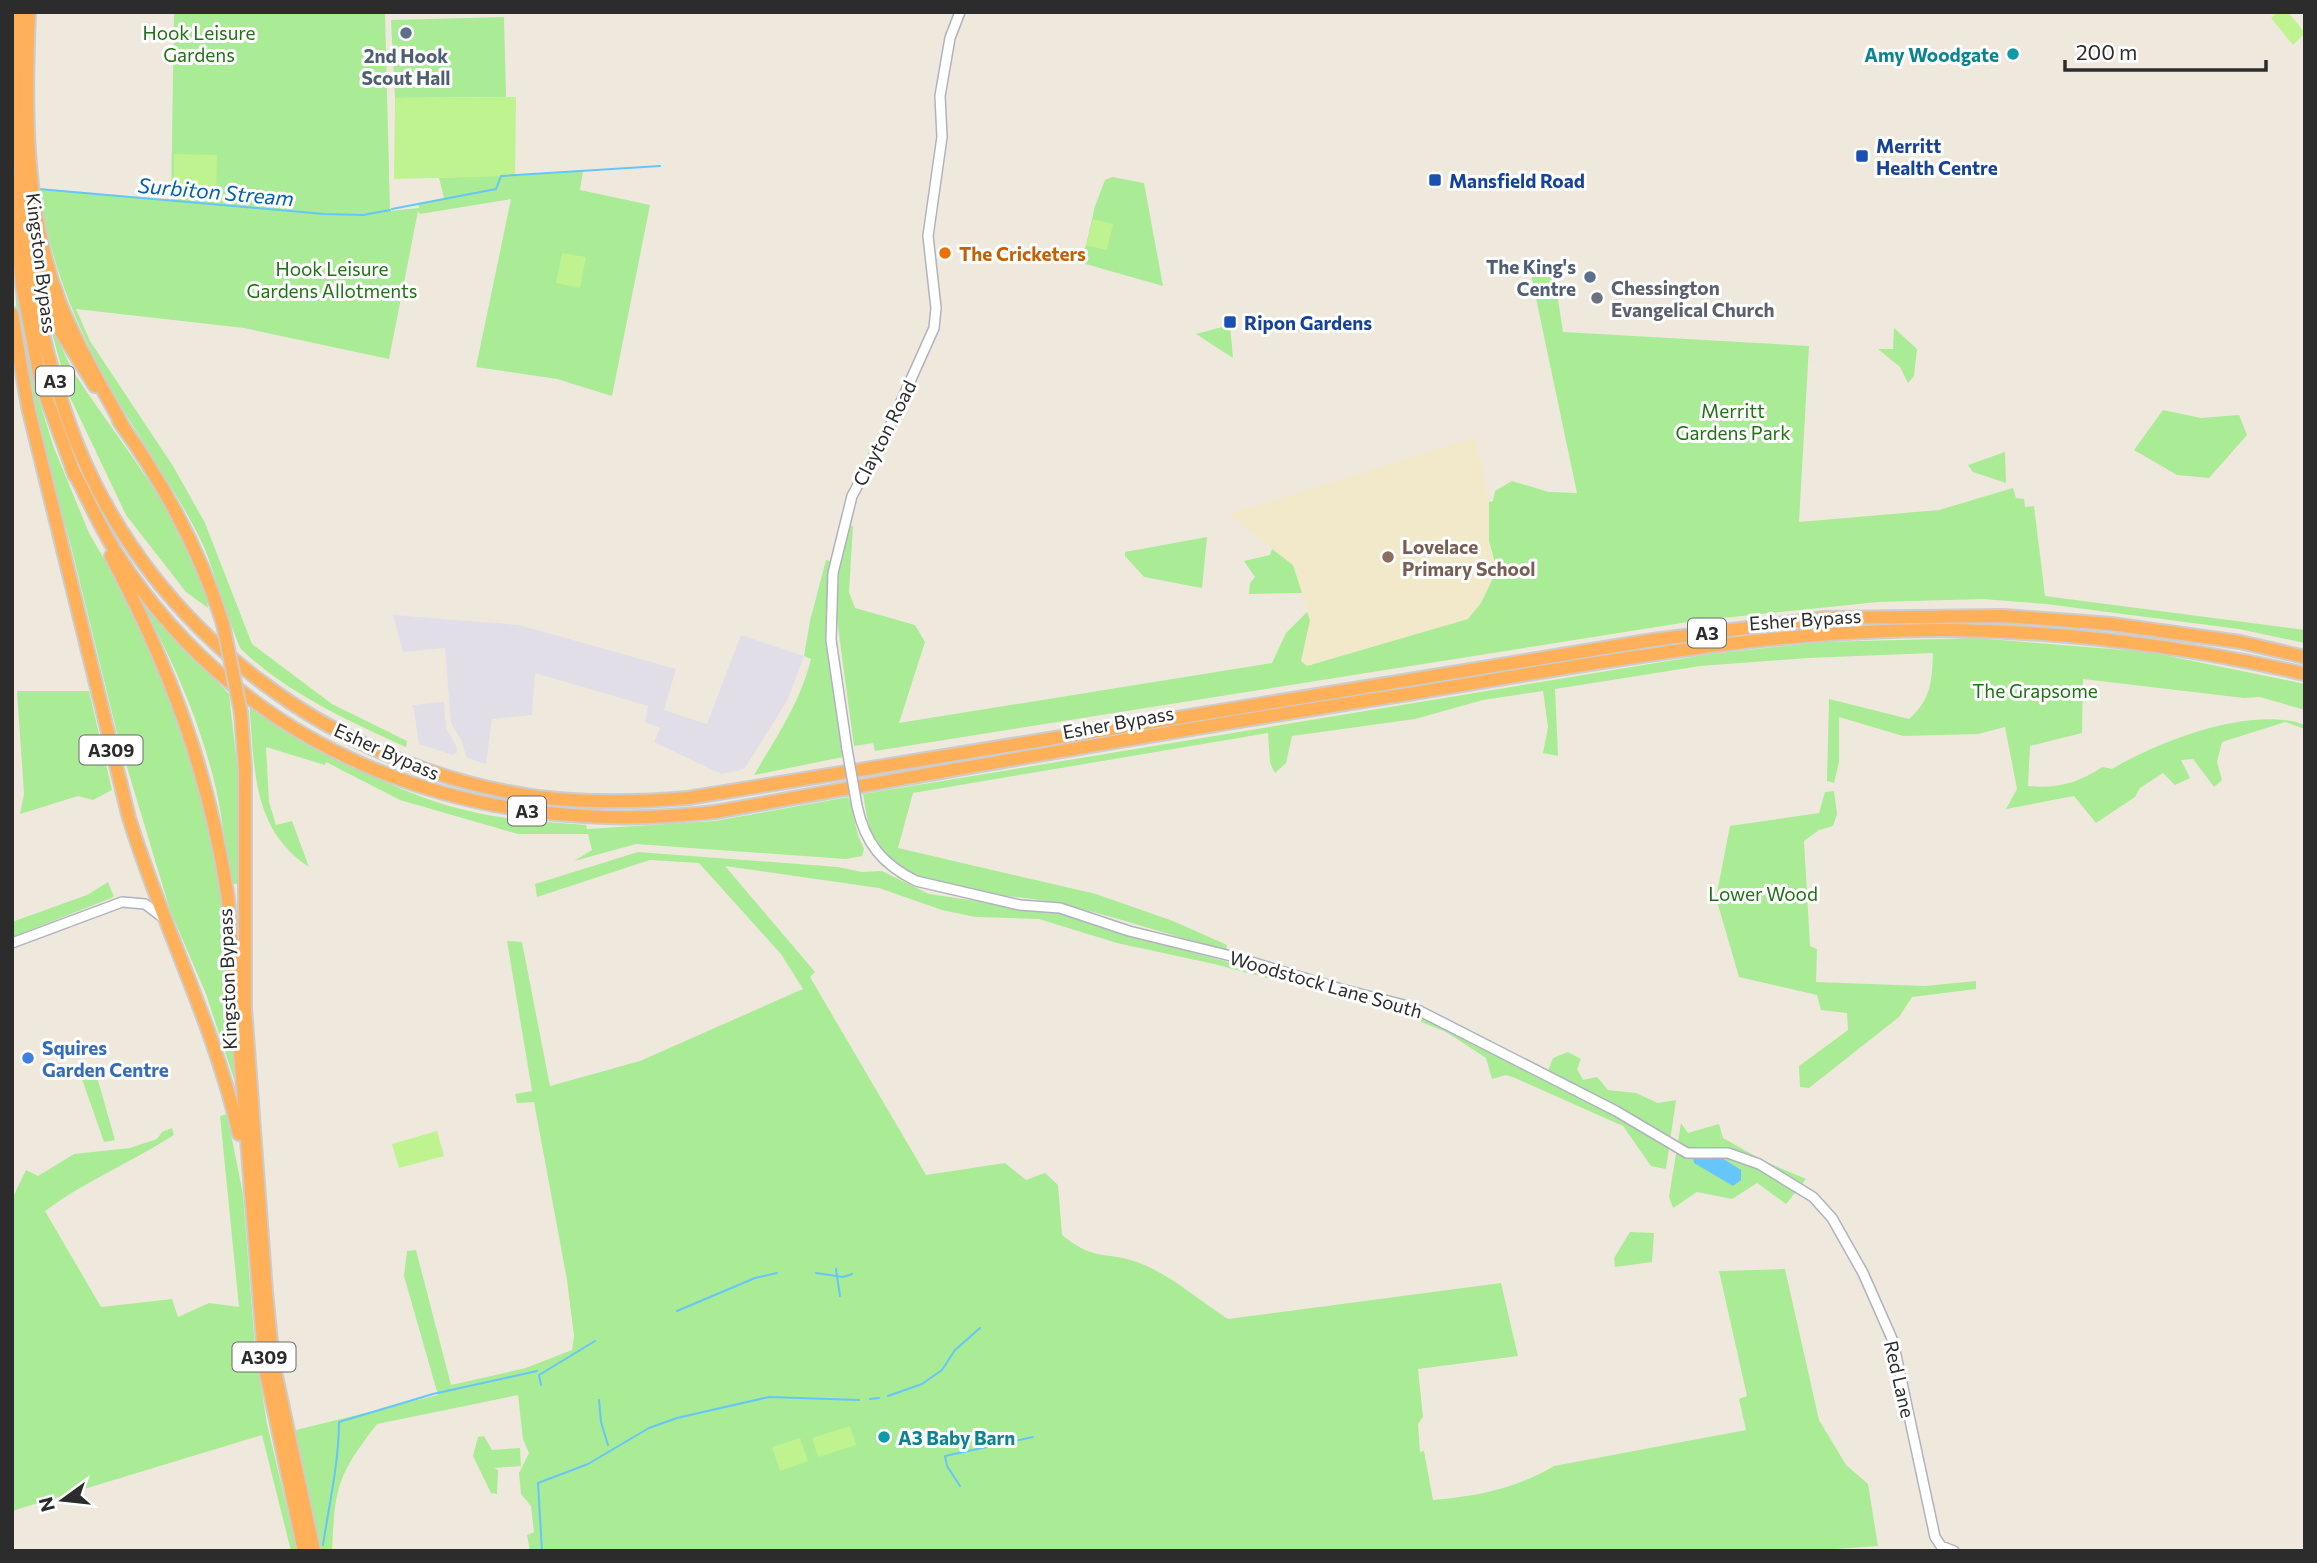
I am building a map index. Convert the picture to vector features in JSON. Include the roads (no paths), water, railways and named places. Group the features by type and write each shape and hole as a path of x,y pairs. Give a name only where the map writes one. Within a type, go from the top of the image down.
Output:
{"highway":[{"name":"A3","path":"20,12 19,135 28,241"},
{"name":"A309","path":"29,12 26,111 29,162 44,253 69,322 124,428"},
{"name":"Kingston Bypass","path":"12,181 22,285 38,371 72,470"},
{"name":"A309","path":"28,241 60,330 88,377 124,428"},
{"name":"Esher Bypass","path":"28,241 43,332 57,388 78,447 104,500 137,554 183,611 244,669 303,710 372,748 438,774 492,788 561,799 649,801 719,794 1626,645 1825,618 2004,617 2111,624 2240,642 2305,657"},
{"name":"A309","path":"12,314 28,407 116,770 149,879 210,1032 248,1176 265,1368 304,1551"},
{"name":"Kingston Bypass","path":"124,428 158,478 186,529 223,624 241,713 245,768 246,1009 266,1292 273,1362 314,1551"},
{"name":"A3","path":"72,470 96,527 169,677 206,784 228,898 248,1176"},
{"name":"Esher Bypass","path":"72,470 117,553 160,611 203,657 269,711 354,761 425,790 451,798 559,815 671,818 715,813 1274,715 1626,660 1822,635 1948,630 2117,639 2217,654 2305,674"}],"street":[{"name":"Clayton Road","path":"877,854 865,835 847,749 831,640 833,573 852,496 891,424 934,328 936,309 928,236 942,137 940,96 950,38 960,12"},
{"name":"Woodstock Lane South","path":"877,854 900,873 931,886 1020,905 1060,908 1129,931 1412,1007 1616,1111 1687,1153 1728,1153 1759,1164 1792,1184"},
{"path":"135,901 148,888 149,879"},
{"path":"12,943 110,905 135,901 154,909 169,928"},
{"name":"Red Lane","path":"1792,1184 1813,1197 1832,1218 1869,1287 1896,1352 1935,1537 1941,1546 1954,1551"}],"water":[{"path":"1693,1158 1722,1158 1741,1170 1741,1180 1733,1186 1694,1163"}],"waterway":[{"name":"Surbiton Stream","path":"392,209 496,189 501,176 660,166"},
{"name":"Surbiton Stream","path":"39,189 324,214 363,215 390,210"},
{"path":"836,1269 840,1296"},
{"path":"677,1311 755,1278 777,1273"},
{"path":"816,1273 843,1277 852,1274"},
{"path":"888,1396 922,1384 942,1370 955,1350 980,1328"},
{"path":"541,1385 539,1375 595,1341"},
{"path":"323,1545 336,1468 339,1422 433,1394 537,1371"},
{"path":"542,1551 538,1483 588,1464 649,1428 677,1418 769,1397 859,1400"},
{"path":"870,1399 879,1398"},
{"path":"599,1400 601,1422 608,1445"},
{"path":"960,1486 947,1466 945,1456 1033,1437"}],"place":[{"name":"2nd Hook Scout Hall","path":"406,33"},
{"name":"Amy Woodgate","path":"2013,54"},
{"name":"Merritt Health Centre","path":"1862,156"},
{"name":"Mansfield Road","path":"1435,180"},
{"name":"The Cricketers","path":"945,253"},
{"name":"The King's Centre","path":"1590,277"},
{"name":"Chessington Evangelical Church","path":"1597,298"},
{"name":"Ripon Gardens","path":"1230,322"},
{"name":"Lovelace Primary School","path":"1388,557"},
{"name":"Squires Garden Centre","path":"28,1058"},
{"name":"A3 Baby Barn","path":"884,1437"}],"park label":[{"name":"Hook Leisure Gardens","path":"199,43"},
{"name":"Hook Leisure Gardens Allotments","path":"332,279"},
{"name":"Merritt Gardens Park","path":"1733,421"},
{"name":"The Grapsome","path":"2035,690"},
{"name":"Lower Wood","path":"1763,893"}]}
